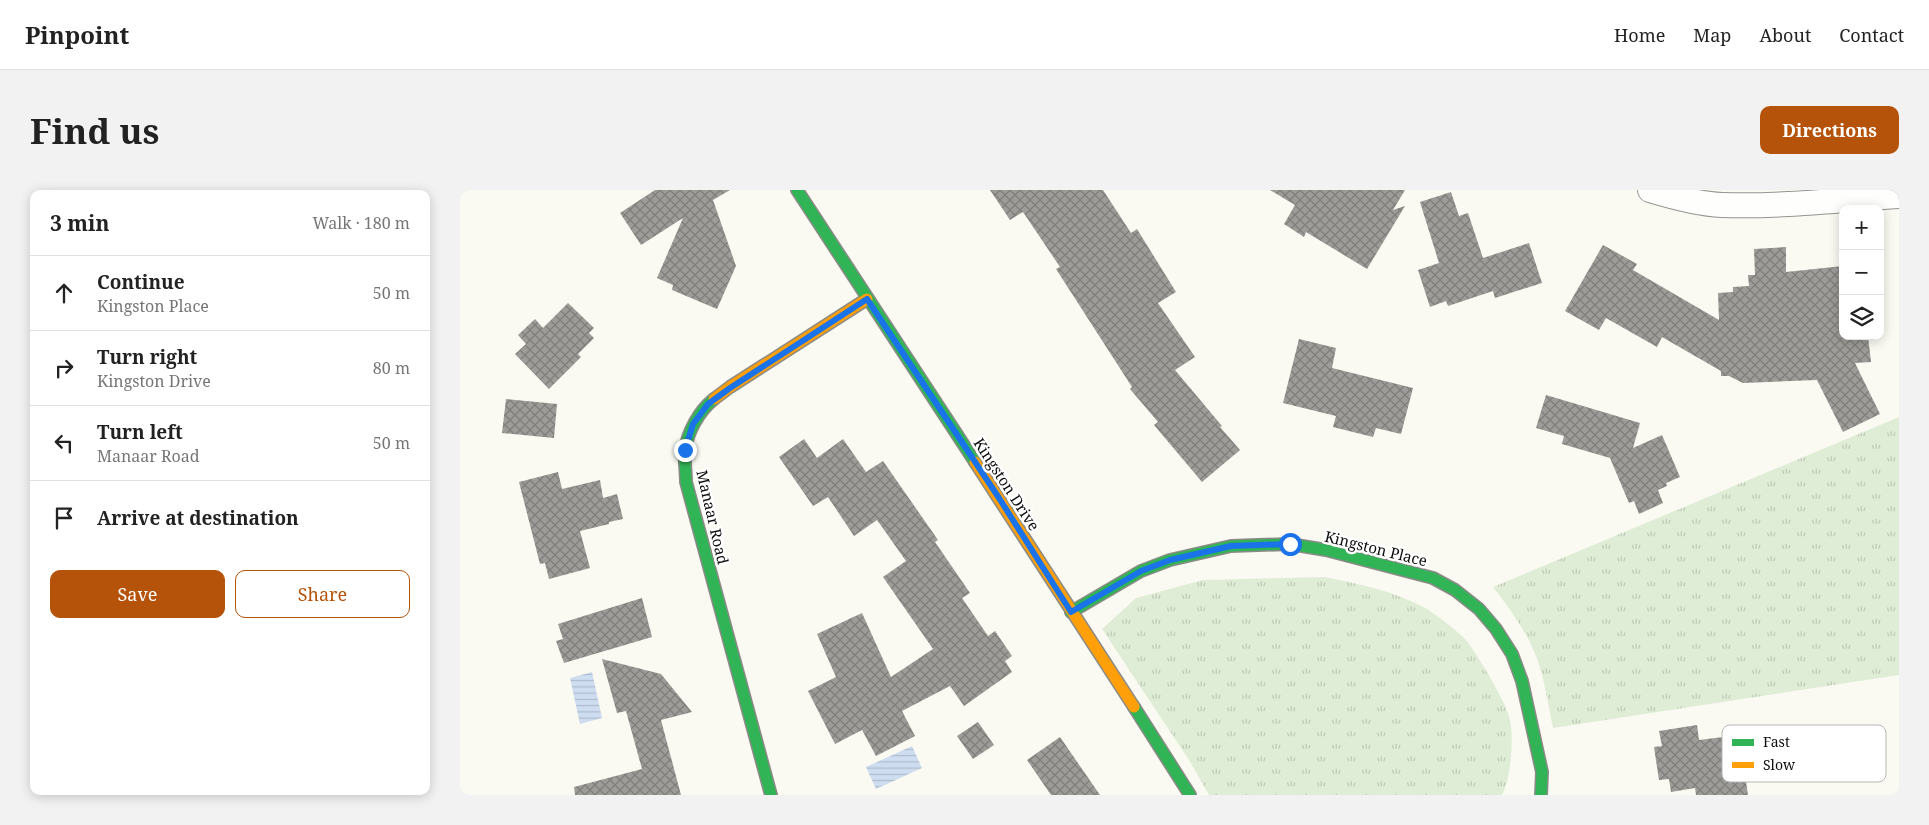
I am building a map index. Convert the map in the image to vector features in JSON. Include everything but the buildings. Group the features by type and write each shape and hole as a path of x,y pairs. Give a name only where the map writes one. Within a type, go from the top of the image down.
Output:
{"street":[{"name":"Kingston Drive","path":"797,190 999,498 1190,795"},
{"path":"1650,190 1676,198 1720,205 1774,204 1899,196"},
{"name":"Manaar Road","path":"771,795 686,482 685,450 693,424 708,404 867,299"},
{"name":"Kingston Place","path":"1071,612 1141,571 1170,560 1231,546 1290,544 1326,550 1433,578 1455,590 1480,609 1512,654 1522,681 1540,762 1542,772 1541,795"}],"green space":[{"path":"1899,417 1899,675 1553,728 1541,671 1533,648 1515,617 1493,587"},
{"path":"1325,577 1351,582 1402,597 1427,609 1466,640 1498,691 1510,720 1512,737 1511,758 1508,779 1502,795 1209,795 1189,760 1102,629 1136,598 1203,580"}],"water":[{"path":"592,672 602,718 580,724 570,678"},
{"path":"912,746 922,768 876,789 866,767"}],"traffic: fast":[{"path":"797,190 975,462"},
{"path":"714,399 699,415 686,443 686,482 771,795"},
{"path":"1071,612 1141,571 1170,560 1231,546 1290,544 1326,550 1433,578 1455,590 1479,609 1496,629 1512,654 1522,681 1542,772 1541,795"},
{"path":"1134,707 1190,795"}],"traffic: slow":[{"path":"714,399 867,299"},
{"path":"975,462 1134,707"}],"route":[{"path":"685,450 693,424 708,404 867,299 999,498 1071,612 1141,571 1170,560 1231,546 1290,544"}]}
